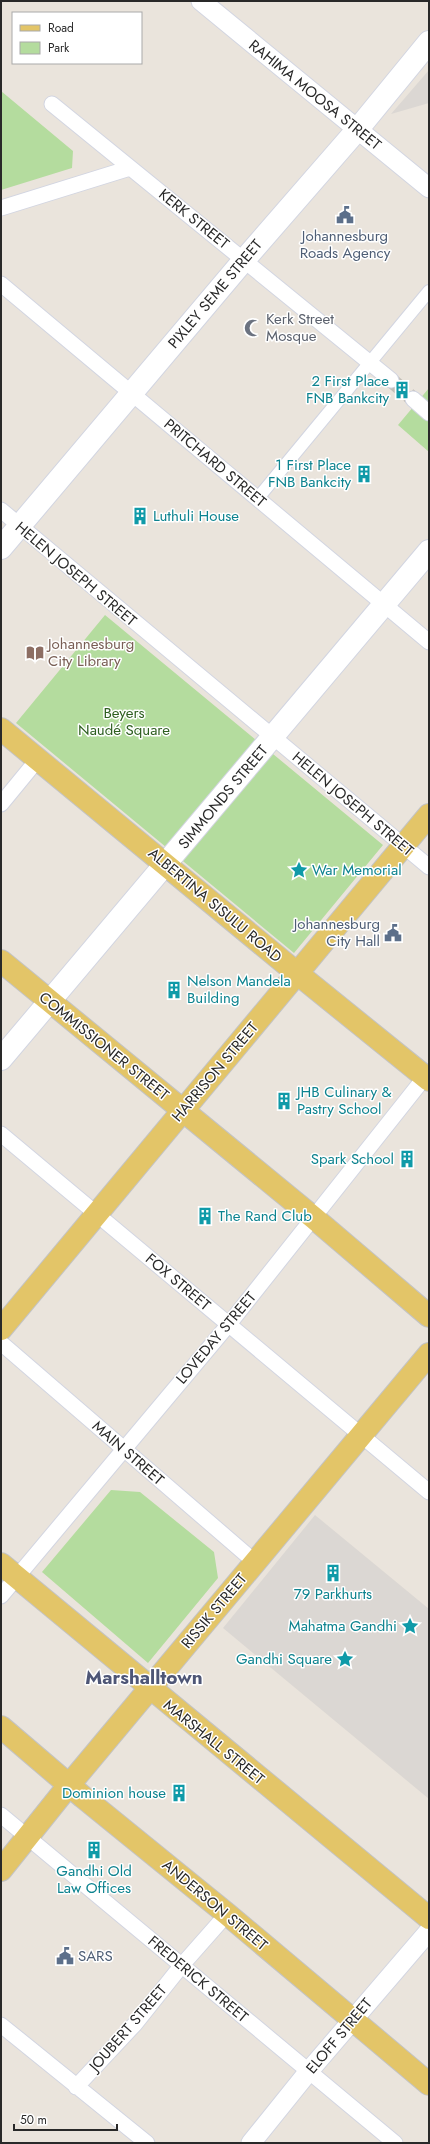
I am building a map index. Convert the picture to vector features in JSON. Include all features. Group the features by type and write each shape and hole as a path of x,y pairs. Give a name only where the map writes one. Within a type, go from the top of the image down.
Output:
{"main road":[{"name":"PIXLEY SEME STREET","path":"1,548 244,260 357,130 429,42"},
{"name":"SIMMONDS STREET","path":"1,1059 386,604 429,551"},
{"name":"ALBERTINA SISULU ROAD","path":"1,729 298,974 427,1078"},
{"name":"HARRISON STREET","path":"1,1329 429,815"},
{"name":"COMMISSIONER STREET","path":"1,961 314,1218 429,1316"},
{"name":"RISSIK STREET","path":"1,1870 69,1785 429,1354"},
{"name":"MARSHALL STREET","path":"9,1571 429,1918"},
{"name":"ANDERSON STREET","path":"1,1727 429,2084"}],"street":[{"name":"RAHIMA MOOSA STREET","path":"201,1 429,188"},
{"name":"KERK STREET","path":"52,104 391,380"},
{"path":"1,208 130,168"},
{"name":"PRITCHARD STREET","path":"1,284 386,604 429,642"},
{"path":"258,498 429,291"},
{"path":"413,399 429,413"},
{"name":"HELEN JOSEPH STREET","path":"1,510 429,867"},
{"path":"1,804 38,759"},
{"name":"LOVEDAY STREET","path":"1,1596 9,1571 123,1449 229,1324 427,1078"},
{"name":"FOX STREET","path":"1,1134 429,1492"},
{"name":"MAIN STREET","path":"1,1342 255,1562"},
{"name":"FREDERICK STREET","path":"1,1815 395,2143"},
{"name":"JOUBERT STREET","path":"76,2087 135,2024 182,1965 227,1914"},
{"name":"ELOFF STREET","path":"251,2143 309,2071 429,1931"},
{"path":"1,2025 147,2143"}],"green space":[{"path":"1,91 73,151 72,168 1,190"},
{"path":"429,388 429,452 398,425"},
{"name":"Beyers Naudé Square","path":"105,615 383,845 294,953 16,723"},
{"path":"111,1490 140,1492 214,1552 218,1578 148,1663 42,1572"}],"shaded area":[{"path":"429,70 429,103 391,114"},
{"name":"Gandhi Square","path":"315,1515 429,1609 429,1799 223,1628"}],"tunnel":[{"path":"391,380 413,399"}],"place":[{"name":"Johannesburg Roads Agency","path":"345,215"},
{"name":"Kerk Street Mosque","path":"253,328"},
{"name":"2 First Place FNB Bankcity","path":"402,390"},
{"name":"1 First Place FNB Bankcity","path":"364,474"},
{"name":"Luthuli House","path":"140,516"},
{"name":"Johannesburg City Library","path":"35,653"},
{"name":"War Memorial","path":"299,870"},
{"name":"Johannesburg City Hall","path":"393,933"},
{"name":"Nelson Mandela Building","path":"174,990"},
{"name":"JHB Culinary & Pastry School","path":"284,1101"},
{"name":"Spark School","path":"407,1159"},
{"name":"The Rand Club","path":"205,1216"},
{"name":"79 Parkhurts","path":"333,1573"},
{"name":"Mahatma Gandhi","path":"410,1626"},
{"name":"Gandhi Square","path":"345,1659"},
{"name":"Dominion house","path":"179,1793"},
{"name":"Gandhi Old Law Offices","path":"94,1850"},
{"name":"SARS","path":"65,1956"}],"district":[{"name":"Marshalltown","path":"144,1677"}]}
